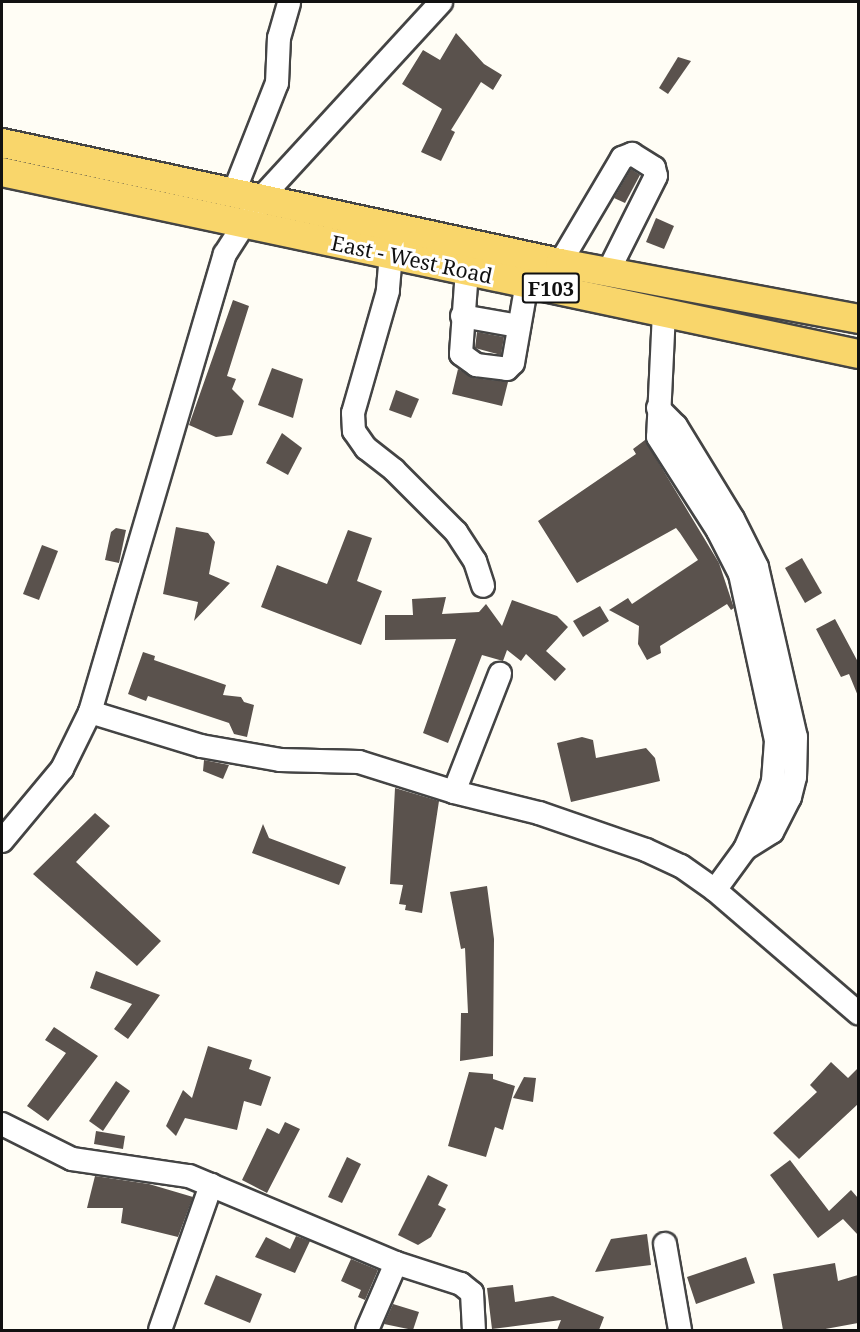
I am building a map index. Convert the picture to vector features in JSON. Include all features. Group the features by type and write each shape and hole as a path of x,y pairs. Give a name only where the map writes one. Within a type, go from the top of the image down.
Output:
{"main road":[{"name":"East - West Road","path":"2,143 560,263 858,319"},
{"name":"East - West Road","path":"2,172 858,354"}],"street":[{"path":"2,841 62,768 90,712 212,290 225,254 243,223 277,83 279,38 289,2"},
{"path":"248,195 441,2"},
{"path":"560,263 622,158 632,154 654,168 656,176 608,272"},
{"path":"391,254 388,291 353,413 354,431 366,448 394,470 456,532 475,561 483,586"},
{"path":"467,270 461,354 476,365 511,367 527,283"},
{"path":"664,312 658,437 718,531 740,574 765,639 776,760 773,782 745,849 715,890"},
{"path":"462,316 519,326"},
{"path":"454,792 500,674"},
{"path":"90,712 212,748 280,760 359,762 454,792 539,813 646,850 681,866 715,890 858,1013"},
{"path":"2,1124 72,1159 173,1171 396,1263 467,1287 472,1293 474,1330"},
{"path":"160,1330 211,1185"},
{"path":"665,1244 680,1330"},
{"path":"367,1330 396,1263"}],"building":[{"path":"456,33 484,64 502,75 493,90 481,82 451,130 455,132 441,161 421,152 442,109 402,84 423,50 440,60"},
{"path":"678,57 691,61 668,94 659,88"},
{"path":"631,169 640,175 625,203 614,198"},
{"path":"656,218 674,226 664,249 646,242"},
{"path":"233,300 249,306 227,376 236,379 232,389 244,401 232,435 216,437 189,425"},
{"path":"477,332 504,337 501,355 475,348"},
{"path":"272,368 303,379 293,418 258,405"},
{"path":"458,369 474,378 508,382 502,406 452,394"},
{"path":"396,390 419,399 411,418 389,410"},
{"path":"282,433 302,448 288,475 266,463"},
{"path":"645,440 719,563 734,608 731,610 727,604 660,646 661,653 647,660 638,644 639,626 609,610 628,598 632,604 698,560 680,533 676,528 577,583 538,521 636,454 633,449"},
{"path":"176,527 208,533 215,542 209,574 230,583 194,621 198,602 163,594"},
{"path":"116,528 126,530 119,563 105,560 111,532"},
{"path":"348,530 372,538 357,581 382,591 361,645 261,607 277,565 327,584"},
{"path":"42,545 58,551 39,600 23,594"},
{"path":"802,558 822,593 805,603 785,568"},
{"path":"446,597 442,614 479,612 486,604 502,626 512,600 557,616 568,627 546,651 566,669 555,681 526,654 521,661 507,650 503,661 482,655 448,743 423,733 456,639 385,640 385,615 413,615 412,599"},
{"path":"600,606 609,621 583,637 573,621"},
{"path":"835,619 858,662 858,696 849,674 841,677 816,629"},
{"path":"143,652 155,656 154,660 226,685 223,695 241,697 244,702 254,705 247,737 234,734 229,723 148,696 146,701 128,694"},
{"path":"582,737 593,740 596,758 646,748 655,758 660,781 571,802 557,743"},
{"path":"204,760 229,765 223,779 203,771"},
{"path":"395,788 439,801 422,913 405,910 406,905 399,904 403,885 390,884"},
{"path":"95,813 110,826 76,862 161,941 137,966 33,874"},
{"path":"263,824 269,838 346,867 339,885 252,853"},
{"path":"487,886 494,939 493,1056 460,1061 461,1013 468,1013 465,948 461,949 450,892"},
{"path":"96,971 160,995 128,1039 114,1029 132,1004 90,988"},
{"path":"54,1027 98,1056 48,1121 27,1106 66,1053 45,1040"},
{"path":"208,1046 252,1060 249,1069 271,1077 261,1106 244,1101 237,1130 185,1118 176,1136 166,1126 183,1090 192,1098"},
{"path":"831,1062 848,1078 858,1068 858,1104 799,1159 773,1133 817,1092 810,1085"},
{"path":"469,1072 493,1074 493,1079 515,1086 503,1130 495,1127 486,1157 448,1146"},
{"path":"524,1077 536,1078 533,1102 513,1098"},
{"path":"116,1081 130,1091 103,1131 89,1121"},
{"path":"285,1122 300,1129 267,1193 242,1180 267,1128 279,1134"},
{"path":"96,1131 125,1136 123,1149 94,1144"},
{"path":"347,1157 361,1164 342,1203 328,1197"},
{"path":"790,1160 829,1211 851,1190 858,1198 858,1235 843,1219 818,1238 770,1175"},
{"path":"428,1175 448,1185 438,1205 446,1209 431,1237 418,1245 398,1235"},
{"path":"95,1176 149,1184 193,1197 178,1237 121,1223 123,1208 87,1208"},
{"path":"647,1234 651,1265 595,1272 611,1239"},
{"path":"296,1236 310,1241 295,1273 255,1257 266,1237 290,1249"},
{"path":"746,1257 755,1283 696,1304 687,1277"},
{"path":"351,1259 378,1270 365,1300 358,1297 361,1290 341,1281"},
{"path":"835,1263 838,1281 858,1275 858,1323 820,1330 783,1330 773,1274"},
{"path":"216,1275 262,1294 250,1323 204,1304"},
{"path":"513,1285 515,1302 553,1296 604,1317 599,1330 557,1330 561,1320 492,1329 487,1288"},
{"path":"393,1304 419,1312 413,1330 384,1324"}]}
